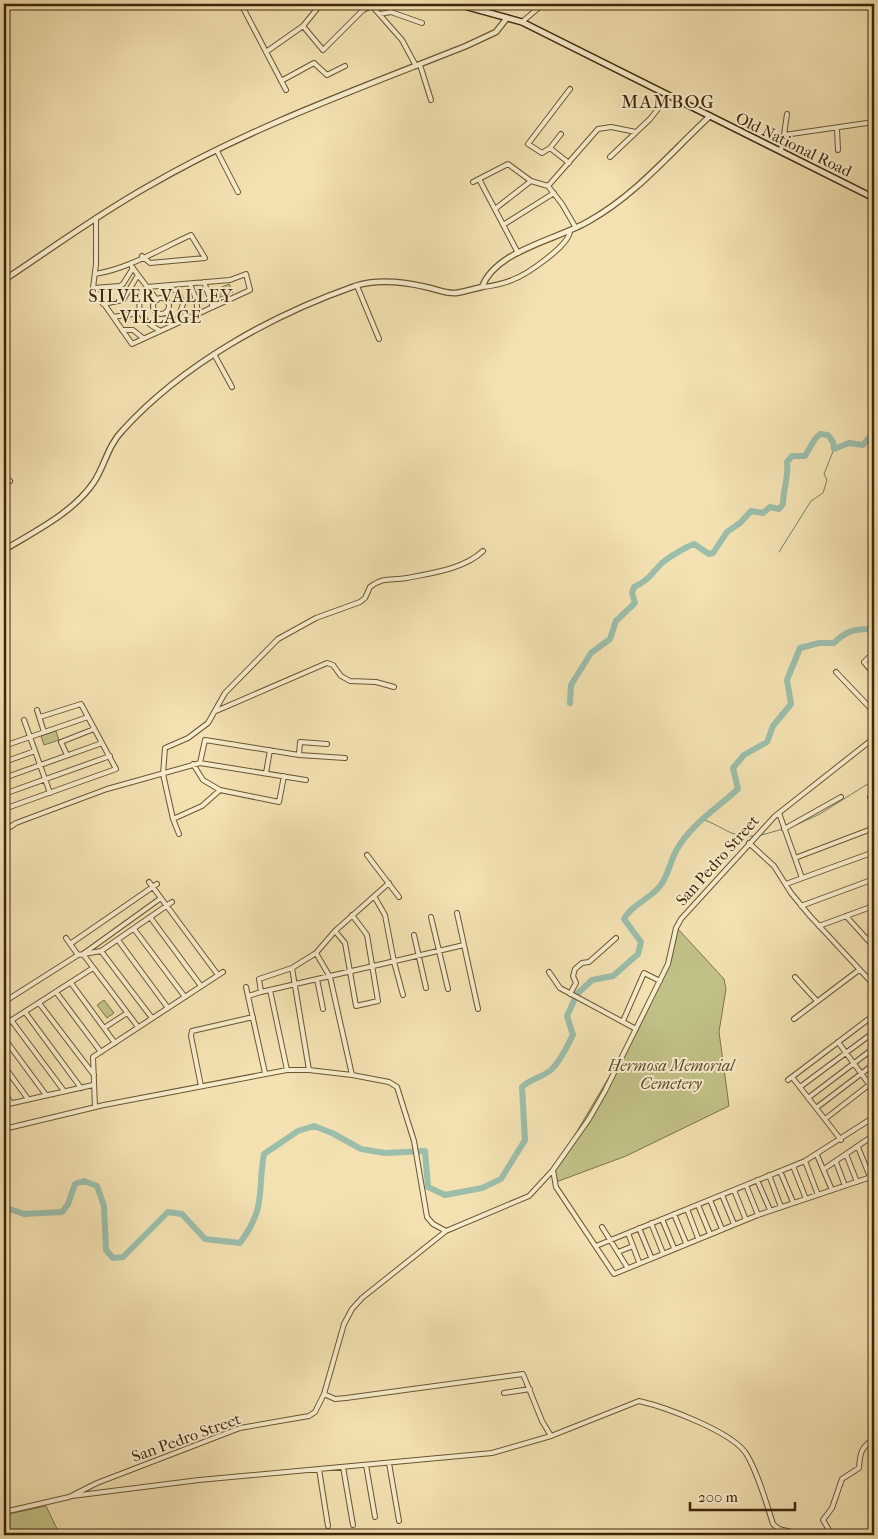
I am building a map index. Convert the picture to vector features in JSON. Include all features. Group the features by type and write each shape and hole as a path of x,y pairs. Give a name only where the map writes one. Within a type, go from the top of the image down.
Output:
{"main road":[{"name":"Old National Road","path":"457,4 522,22 874,198"}],"street":[{"path":"241,4 286,90"},
{"path":"266,52 303,26 321,4"},
{"path":"522,22 543,4"},
{"path":"303,26 323,50 369,6 372,6 402,40 418,65 431,100"},
{"path":"380,14 390,12 422,23"},
{"path":"4,280 96,218 148,186 271,125 496,32 507,18"},
{"path":"281,81 314,63 327,75 345,66"},
{"path":"561,134 550,148 542,153 528,144 570,88"},
{"path":"610,157 636,132 668,96"},
{"path":"781,150 787,114"},
{"path":"482,287 492,269 503,260 592,220 644,180 710,116"},
{"path":"784,135 837,129 874,122"},
{"path":"548,186 601,127 636,132"},
{"path":"837,129 838,150"},
{"path":"550,148 569,163"},
{"path":"217,151 238,192"},
{"path":"472,182 508,164 531,181 548,186 576,228"},
{"path":"479,179 518,253"},
{"path":"495,209 531,181"},
{"path":"503,224 554,193"},
{"path":"96,218 93,288 132,344 158,330 250,290 245,273 230,280 147,287"},
{"path":"4,550 71,506 95,481 109,449 132,420 214,354 244,336 285,316 357,286 389,282 456,293 518,278 558,249 567,240 570,231"},
{"path":"94,274 113,271 142,256 191,235 205,258 150,263 142,256"},
{"path":"129,263 157,300"},
{"path":"93,288 120,286 133,268"},
{"path":"104,304 123,300 138,276"},
{"path":"204,282 213,307"},
{"path":"190,284 196,299 198,314"},
{"path":"166,285 173,288 183,304 176,322"},
{"path":"357,286 379,339"},
{"path":"147,287 139,300 139,313 146,322 158,330"},
{"path":"157,300 162,299 168,303 166,312"},
{"path":"157,300 154,304 155,311 161,314 166,312"},
{"path":"166,312 176,322"},
{"path":"113,318 139,313"},
{"path":"122,330 133,330 143,338"},
{"path":"214,354 232,388"},
{"path":"4,476 10,481"},
{"path":"179,834 173,818 163,774 165,748 188,738 201,729 216,711 229,689 285,633 316,618 360,602 365,598 370,587 385,579 403,578 453,567 472,560 483,551"},
{"path":"874,659 868,658 864,662 874,674"},
{"path":"216,711 327,663 333,665 342,676 350,681 376,682 394,687"},
{"path":"836,672 874,712"},
{"path":"4,810 116,768 80,704 40,717"},
{"path":"37,710 44,732"},
{"path":"4,746 88,717"},
{"path":"24,720 50,793"},
{"path":"67,755 61,742 94,729"},
{"name":"San Pedro Street","path":"4,1512 69,1497 97,1482 240,1428 309,1416 314,1412 324,1394 344,1324 352,1309 362,1298 446,1231 529,1196 553,1170 589,1119 660,982 671,956 676,928 681,919 749,843 779,813 874,738"},
{"path":"200,763 205,740 299,755 345,758"},
{"path":"299,755 300,742 327,744"},
{"path":"4,778 102,743"},
{"path":"266,773 270,750"},
{"path":"4,762 35,751"},
{"path":"4,794 110,756"},
{"path":"4,831 16,823 107,789 193,764 200,763 306,780"},
{"path":"193,764 203,780 220,790 279,802 284,776"},
{"path":"173,818 202,806 220,790"},
{"path":"874,794 870,796 874,807"},
{"path":"784,829 841,797"},
{"path":"779,813 802,878"},
{"path":"795,858 874,828"},
{"path":"749,843 774,866 801,906 874,985"},
{"path":"786,884 874,854"},
{"path":"368,855 399,897"},
{"path":"801,906 874,879"},
{"path":"149,882 218,975"},
{"path":"261,992 259,979 292,968 316,953 335,931 389,883"},
{"path":"70,944 157,884"},
{"path":"374,896 385,915 394,962 403,995"},
{"path":"4,1002 81,954 160,898"},
{"path":"81,954 101,951 172,902"},
{"path":"819,926 868,908"},
{"path":"457,913 478,1009"},
{"path":"335,931 345,943 356,1006 378,1001 367,935 352,915"},
{"path":"431,916 448,990"},
{"path":"846,916 874,947"},
{"path":"150,917 201,986"},
{"path":"134,929 185,997"},
{"path":"414,935 426,988"},
{"path":"66,938 93,968 138,1028"},
{"path":"572,995 576,983 573,976 575,969 582,962 589,962 616,938"},
{"path":"118,940 168,1008"},
{"path":"248,996 464,946"},
{"path":"101,951 152,1018"},
{"path":"316,953 330,977 352,1075"},
{"path":"4,1025 93,968"},
{"path":"292,968 293,985 309,1070"},
{"path":"794,1019 860,970"},
{"path":"95,1107 93,1057 223,972"},
{"path":"549,972 560,988 636,1029"},
{"path":"623,1021 644,973 660,982"},
{"path":"795,977 817,1002"},
{"path":"318,979 323,1009"},
{"path":"70,983 115,1043"},
{"path":"246,987 265,1073"},
{"path":"270,990 287,1070"},
{"path":"56,992 101,1052"},
{"path":"39,1003 94,1075"},
{"path":"24,1012 81,1088"},
{"path":"104,1028 127,1013"},
{"path":"841,1140 800,1087 790,1079 874,1015"},
{"path":"201,1086 191,1036 192,1031 252,1017"},
{"path":"11,1020 64,1091"},
{"path":"800,1087 874,1032"},
{"path":"4,1038 46,1095"},
{"path":"838,1042 874,1092"},
{"path":"808,1098 874,1048"},
{"path":"816,1108 874,1064"},
{"path":"4,1066 28,1099"},
{"path":"4,1129 95,1107 287,1070 309,1070 379,1080 397,1087 414,1141 427,1217 433,1224 446,1231"},
{"path":"824,1119 874,1081"},
{"path":"4,1104 93,1085"},
{"path":"4,1093 11,1103"},
{"path":"596,1246 804,1162 841,1140 874,1117"},
{"path":"824,1169 874,1135"},
{"path":"553,1170 556,1187 614,1274 758,1214 872,1177 858,1147"},
{"path":"846,1154 857,1182"},
{"path":"817,1155 832,1190"},
{"path":"804,1162 818,1195"},
{"path":"836,1162 845,1186"},
{"path":"793,1166 806,1198"},
{"path":"780,1171 793,1202"},
{"path":"768,1175 782,1207"},
{"path":"758,1180 770,1210"},
{"path":"746,1185 758,1214"},
{"path":"734,1190 746,1220"},
{"path":"722,1195 734,1224"},
{"path":"710,1200 722,1229"},
{"path":"698,1205 710,1234"},
{"path":"686,1209 698,1238"},
{"path":"674,1214 686,1243"},
{"path":"662,1219 674,1248"},
{"path":"651,1223 663,1253"},
{"path":"602,1227 627,1267"},
{"path":"639,1228 651,1258"},
{"path":"628,1233 639,1262"},
{"path":"618,1252 633,1246"},
{"path":"324,1394 335,1399 346,1398 524,1374 542,1421 551,1436"},
{"path":"504,1393 530,1389"},
{"path":"69,1497 199,1480 492,1453 551,1436 639,1401 723,1432 737,1443 747,1455 773,1524 779,1529 803,1535"},
{"path":"832,1535 822,1520 832,1508 842,1479 859,1468 860,1452 864,1446 874,1439"},
{"path":"389,1463 399,1521"},
{"path":"366,1465 375,1517"},
{"path":"343,1467 353,1525"},
{"path":"319,1469 328,1526"}],"green space":[{"path":"229,284 233,292 218,298 215,290"},
{"path":"56,731 59,740 44,745 41,736"},
{"name":"Hermosa Memorial Cemetery","path":"678,929 724,979 726,989 719,1032 729,1106 626,1156 556,1182 553,1172 635,1033 670,963"},
{"path":"104,1000 114,1013 107,1018 97,1005"},
{"path":"46,1506 60,1535 4,1535 4,1515"}],"waterway":[{"path":"570,703 571,685 591,653 610,639 616,621 635,603 632,593 634,587 639,585 662,563 691,545 694,544 709,554 713,553 727,532 740,523 751,511 763,513 770,507 779,509 783,504 787,462 792,456 805,456 820,434 828,435 833,442 834,449 849,443 863,445 874,431"},
{"path":"779,552 811,501 823,493 827,480 824,474 834,449"},
{"path":"4,1207 24,1214 62,1212 68,1204 75,1184 84,1181 97,1186 104,1206 106,1250 113,1258 123,1257 168,1212 182,1214 205,1239 240,1243 258,1209 264,1154 298,1131 314,1126 332,1133 361,1149 385,1153 425,1151 428,1187 445,1195 482,1188 501,1179 525,1140 522,1087 549,1072 561,1057 573,1035 567,1016 577,994 592,980 613,976 638,954 641,942 624,919 631,910 660,886 676,851 688,833 738,789 733,768 744,755 767,742 773,726 791,704 787,680 800,648 819,643 834,643 850,632 869,629 874,621"},
{"path":"789,828 820,814 874,780"},
{"path":"704,820 738,835 754,836"},
{"path":"758,836 783,829"}],"district":[{"name":"MAMBOG","path":"668,101"},
{"name":"SILVER VALLEY VILLAGE","path":"161,306"}]}
